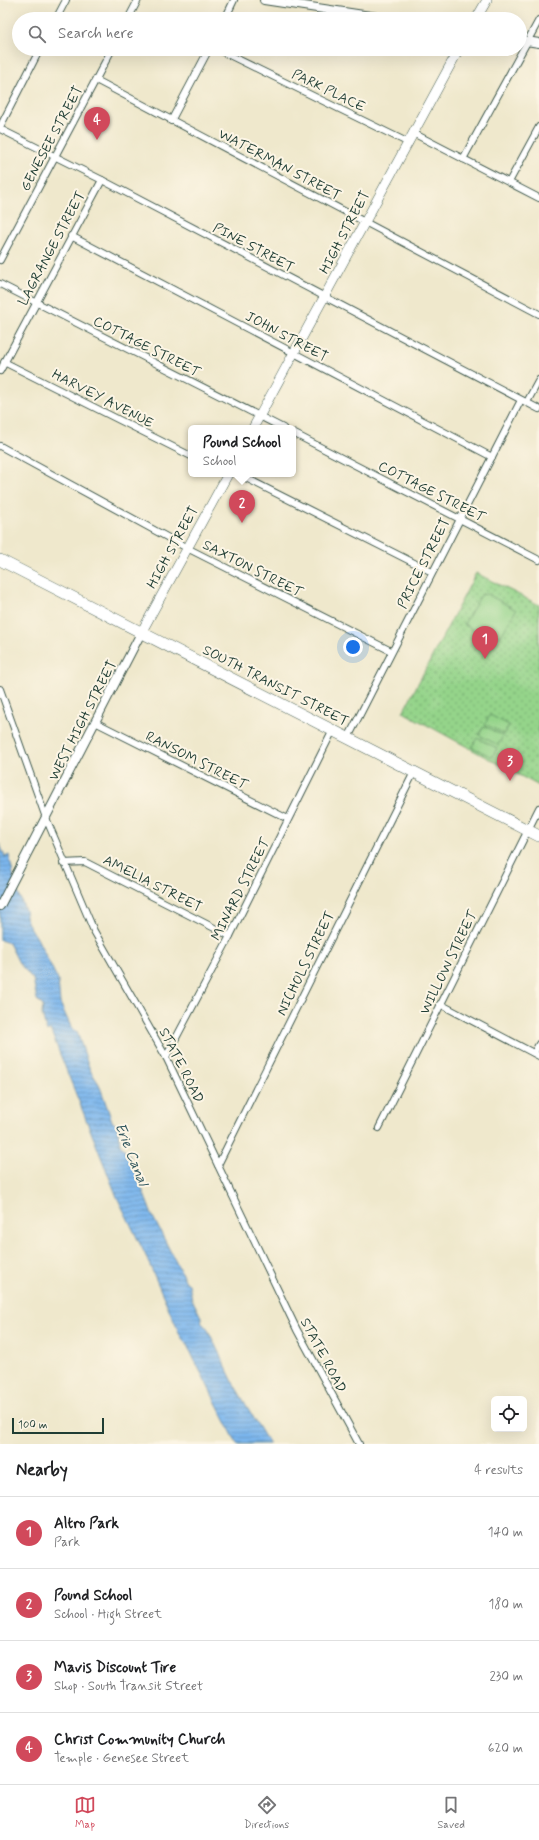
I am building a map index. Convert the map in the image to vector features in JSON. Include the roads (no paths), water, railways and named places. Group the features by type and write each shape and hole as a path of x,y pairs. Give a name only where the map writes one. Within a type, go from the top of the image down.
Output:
{"highway":[{"name":"SOUTH TRANSIT STREET","path":"0,560 539,836"}],"main road":[{"path":"480,12 487,0"},
{"name":"HIGH STREET","path":"256,425 455,56"},
{"name":"HIGH STREET","path":"141,633 226,477"}],"street":[{"path":"60,12 66,0"},
{"path":"132,12 138,0"},
{"path":"228,12 234,0"},
{"path":"264,0 346,12"},
{"path":"527,36 539,20"},
{"path":"527,41 539,43"},
{"path":"0,128 36,56"},
{"name":"GENESEE STREET","path":"0,260 108,56"},
{"path":"171,121 205,56"},
{"name":"PARK PLACE","path":"231,56 409,143"},
{"path":"463,158 516,56"},
{"name":"WATERMAN STREET","path":"96,80 171,121 539,314"},
{"path":"509,182 539,127"},
{"name":"PINE STREET","path":"0,128 539,409"},
{"path":"413,133 539,198"},
{"name":"LAGRANGE STREET","path":"0,370 102,180"},
{"name":"JOHN STREET","path":"71,236 492,457"},
{"name":"COTTAGE STREET","path":"0,284 277,425"},
{"name":"HARVEY AVENUE","path":"4,362 188,454"},
{"name":"PRICE STREET","path":"348,738 391,651 492,457 524,401 539,380"},
{"name":"COTTAGE STREET","path":"296,435 539,560"},
{"name":"SAXTON STREET","path":"0,446 187,548 391,651"},
{"path":"244,477 432,572"},
{"name":"WEST HIGH STREET","path":"0,906 141,633"},
{"name":"STATE ROAD","path":"0,689 46,818 94,932 166,1057 297,1330 359,1444"},
{"name":"RANSOM STREET","path":"95,722 288,819"},
{"name":"MINARD STREET","path":"166,1057 230,936 333,730"},
{"name":"NICHOLS STREET","path":"218,1165 414,772"},
{"name":"WILLOW STREET","path":"379,1128 539,808"},
{"name":"AMELIA STREET","path":"64,863 85,862 230,936"},
{"path":"440,1004 536,1054 539,1044"}],"water":[{"path":"0,844 5,857 9,855 16,888 25,910 27,922 37,938 58,980 60,1003 72,1029 77,1032 90,1070 99,1084 112,1121 117,1126 120,1144 130,1157 152,1215 186,1282 189,1284 192,1299 202,1319 201,1322 208,1330 235,1386 269,1444 237,1444 186,1343 181,1337 145,1254 117,1197 50,1029 47,1032 42,1014 43,1006 37,1000 33,979 19,963 9,943 0,940"}],"place":[{"name":"Christ Community Church","path":"97,140"},
{"name":"Pound School","path":"242,523"},
{"name":"Altro Park","path":"485,659"},
{"name":"Mavis Discount Tire","path":"510,781"}],"water label":[{"name":"Erie Canal","path":"132,1154"}]}
